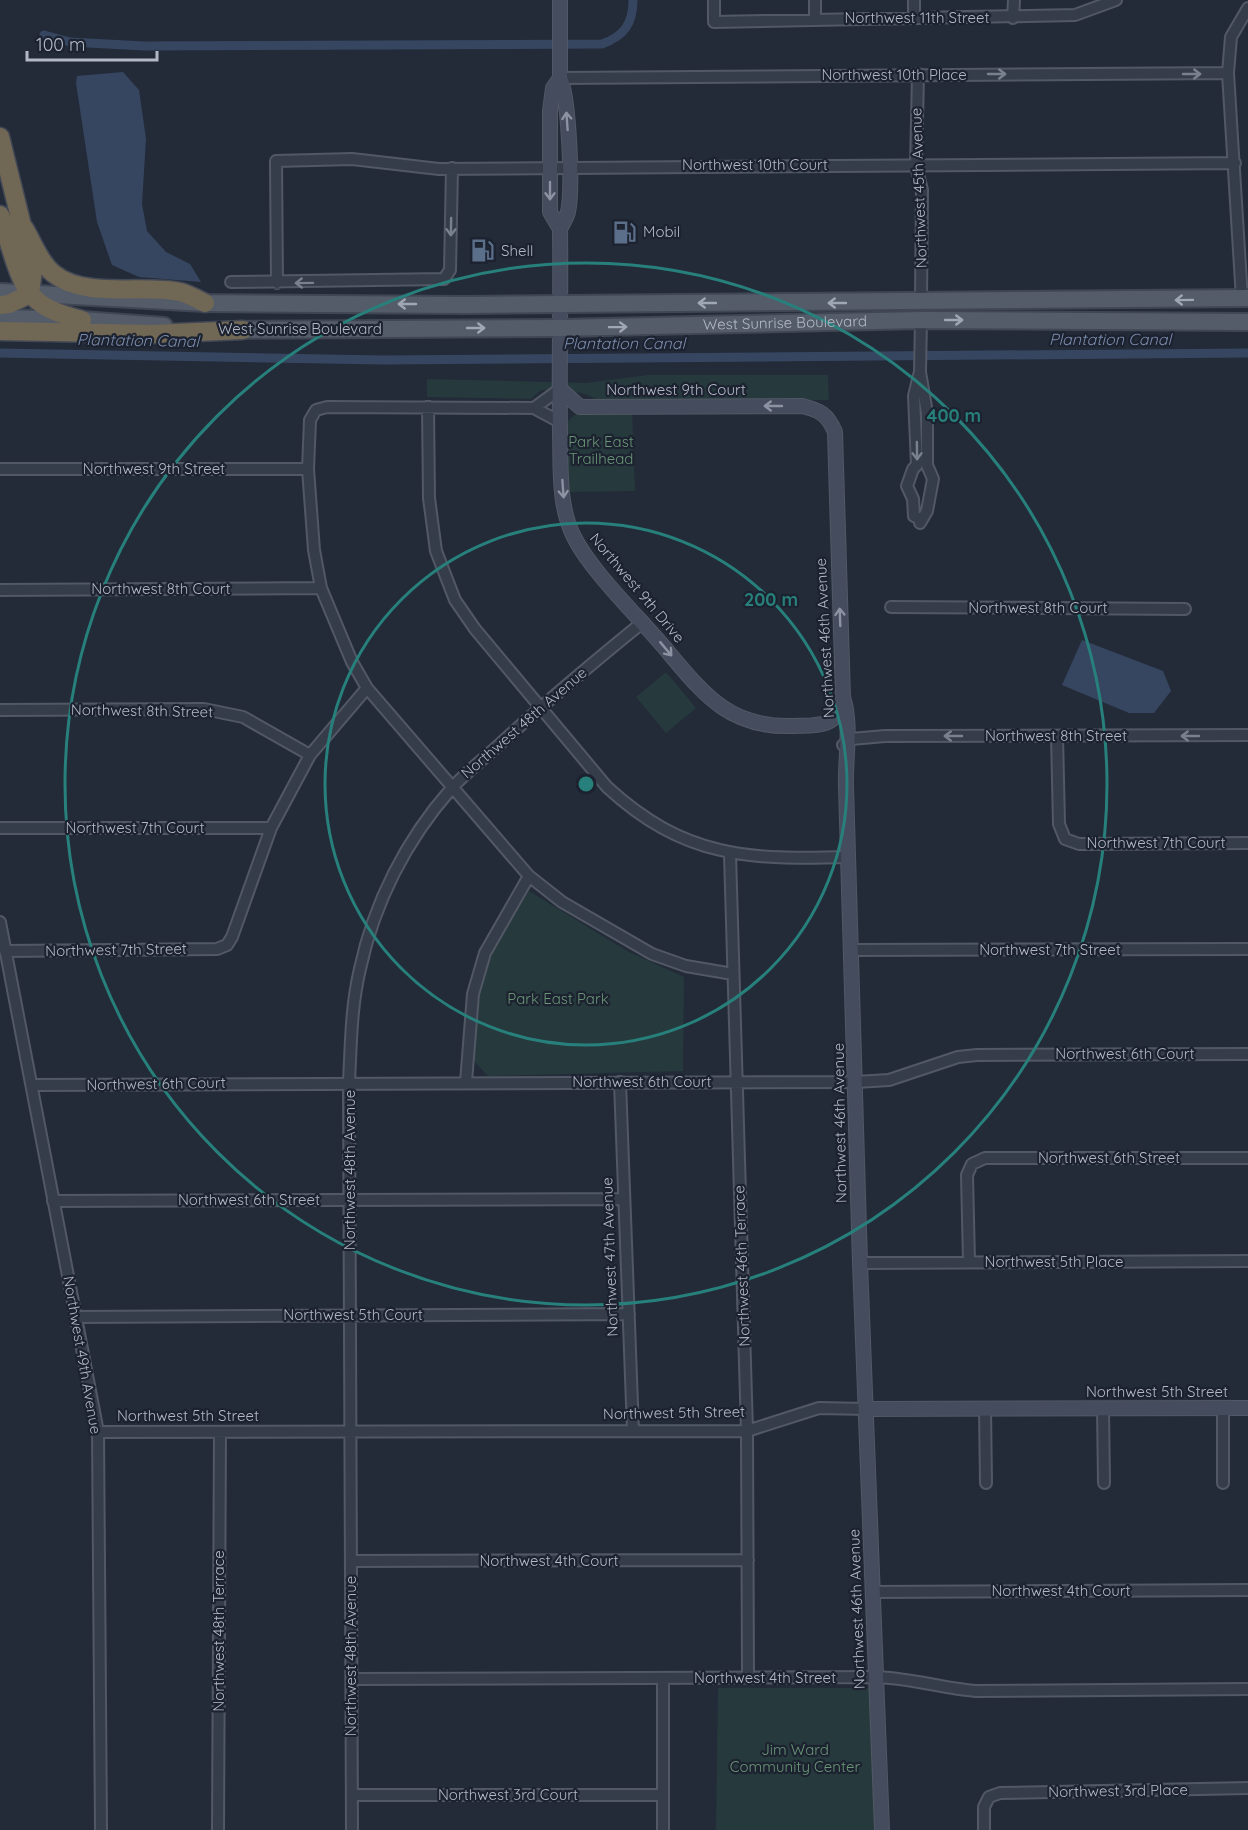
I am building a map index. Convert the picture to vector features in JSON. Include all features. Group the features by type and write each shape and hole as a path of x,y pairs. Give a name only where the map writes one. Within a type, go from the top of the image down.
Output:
{"highway":[{"path":"0,137 33,270 30,294"},
{"path":"0,215 19,275 30,294 44,307 82,320"},
{"path":"24,228 43,262 53,274 66,282 91,287 181,292 205,303"},
{"path":"0,305 9,304 30,294"},
{"path":"0,331 152,334 243,330"}],"main road":[{"name":"West Sunrise Boulevard","path":"0,292 205,303 940,303 1245,299"},
{"path":"1205,322 1225,313 1245,299"},
{"path":"895,321 917,308 921,302"},
{"path":"921,328 925,310 940,303"},
{"name":"West Sunrise Boulevard","path":"0,318 82,320 243,330 560,328 895,321 921,328 1248,322"}],"street":[{"path":"560,0 560,78 564,88 569,166 568,212 560,229 560,328"},
{"name":"Northwest 11th Street","path":"714,0 714,22 815,18 1013,18 1075,15 1116,0"},
{"path":"815,0 815,18"},
{"path":"914,0 914,18"},
{"path":"1013,18 1014,0"},
{"path":"1245,299 1228,74 1231,37 1248,8"},
{"name":"Northwest 10th Place","path":"560,78 918,74 1228,74"},
{"name":"Northwest 45th Avenue","path":"918,74 916,166 922,190 921,302"},
{"path":"560,78 553,88 550,111 550,212 560,229"},
{"name":"Northwest 10th Court","path":"277,283 276,161 352,159 452,168 1235,163"},
{"path":"231,282 444,279 450,270 452,168"},
{"name":"Northwest 9th Drive","path":"560,328 560,422 564,510 574,537 695,683 723,710 749,722 772,727 825,725"},
{"path":"920,372 914,396 917,465 913,469 907,486 913,499 914,516 920,521 925,516 933,479 927,465 927,413 920,372 921,328"},
{"path":"534,408 560,387 580,407 560,422 534,408 327,407 316,410 310,420 308,469 314,550 321,588 352,663 367,688 529,876 562,902 652,954 686,966 733,975"},
{"name":"Northwest 9th Court","path":"580,407 802,406 817,409 829,417"},
{"path":"428,407 429,498 436,551 454,600 475,629 607,787 630,809 662,829 730,854 778,859 848,857"},
{"name":"Northwest 46th Avenue","path":"829,417 835,432 843,697 846,722 844,745 860,1263 882,1830"},
{"name":"Northwest 9th Street","path":"0,470 308,469"},
{"path":"913,499 929,499"},
{"name":"Northwest 8th Court","path":"0,590 321,588"},
{"name":"Northwest 8th Court","path":"891,608 1185,609"},
{"name":"Northwest 48th Avenue","path":"352,1830 349,1082 353,1008 370,934 396,867 421,828 452,788 541,707 643,622"},
{"path":"271,828 310,755 367,688"},
{"path":"843,697 838,715 825,725 837,733 844,745"},
{"name":"Northwest 8th Street","path":"0,710 204,709 243,717 310,755"},
{"path":"846,722 853,733 865,738"},
{"name":"Northwest 8th Street","path":"844,745 865,738 1248,735"},
{"name":"Northwest 7th Court","path":"1057,736 1059,824 1065,839 1079,844 1248,843"},
{"name":"Northwest 7th Court","path":"0,828 271,828"},
{"name":"Northwest 7th Street","path":"5,951 217,949 227,945 232,937 271,828"},
{"name":"Northwest 46th Terrace","path":"730,854 747,1431 748,1678"},
{"path":"466,1082 473,994 485,953 529,876"},
{"name":"Northwest 49th Avenue","path":"0,922 98,1432 101,1830"},
{"name":"Northwest 7th Street","path":"852,950 1248,949"},
{"name":"Northwest 6th Court","path":"33,1085 349,1082 856,1082 889,1080 958,1058 977,1055 1248,1054"},
{"name":"Northwest 47th Avenue","path":"620,1082 633,1431"},
{"name":"Northwest 6th Street","path":"969,1262 967,1175 972,1164 985,1158 1248,1158"},
{"name":"Northwest 6th Street","path":"53,1201 624,1199"},
{"name":"Northwest 5th Place","path":"860,1263 1248,1261"},
{"name":"Northwest 5th Court","path":"76,1317 629,1314"},
{"name":"Northwest 5th Street","path":"98,1432 747,1431 819,1408 1248,1408"},
{"path":"1103,1408 1104,1483"},
{"path":"1223,1408 1223,1482"},
{"path":"985,1409 986,1483"},
{"name":"Northwest 48th Terrace","path":"218,1830 220,1432"},
{"name":"Northwest 4th Court","path":"351,1561 747,1560"},
{"name":"Northwest 4th Court","path":"873,1592 1248,1590"},
{"name":"Northwest 4th Street","path":"352,1679 876,1677 912,1680 950,1689 976,1691 1248,1689"},
{"path":"663,1678 663,1830"},
{"name":"Northwest 3rd Place","path":"984,1830 984,1807 989,1797 1000,1793 1248,1788"},
{"name":"Northwest 3rd Court","path":"352,1795 663,1795"}],"green space":[{"path":"648,375 828,375 829,400 599,400 582,393 541,390 531,399 427,397 427,379 586,383"},
{"name":"Park East Trailhead","path":"632,411 635,491 569,492 567,438 560,432 579,412"},
{"path":"666,672 696,708 666,733 636,697"},
{"name":"Park East Park","path":"529,891 627,951 684,977 683,1071 488,1076 474,1061 480,990 495,946"},
{"name":"Jim Ward Community Center","path":"718,1688 872,1688 874,1830 716,1830"}],"water":[{"path":"123,72 139,90 146,139 142,204 147,231 166,252 190,264 201,282 139,277 112,265 97,222 76,83 77,76"},
{"path":"1082,640 1163,671 1171,691 1154,713 1129,713 1062,685"}],"waterway":[{"path":"44,35 70,42 144,46 602,44 610,41 626,28 631,16 633,0"},
{"name":"Plantation Canal","path":"0,353 384,360 1248,353"}],"place":[{"name":"Mobil","path":"625,232"},
{"name":"Shell","path":"483,251"}]}
